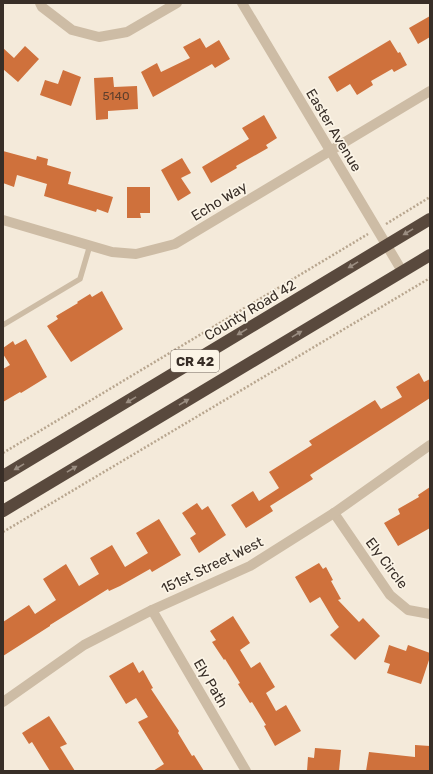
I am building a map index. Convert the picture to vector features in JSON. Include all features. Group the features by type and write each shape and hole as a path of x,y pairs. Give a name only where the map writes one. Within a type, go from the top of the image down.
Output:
{"highway":[{"name":"County Road 42","path":"3,476 430,218"},
{"name":"CR 42","path":"3,511 430,255"}],"street":[{"path":"40,3 42,7 72,30 99,37 127,32 177,3"},
{"name":"Easter Avenue","path":"242,3 402,271"},
{"name":"Echo Way","path":"3,220 112,252 136,254 175,244 430,91"},
{"name":"151st Street West","path":"3,702 84,645 152,610 250,566 334,513 430,445"},
{"name":"Ely Circle","path":"334,513 390,595 408,610 430,614"},
{"name":"Ely Path","path":"152,610 246,771"}],"lane":[{"path":"3,325 80,279 90,245"}],"path":[{"path":"3,453 430,198"},
{"path":"3,532 430,278"}],"building":[{"path":"430,16 430,37 418,44 409,28"},
{"path":"200,38 206,48 219,40 230,59 215,68 212,64 153,97 141,72 157,63 161,72 190,58 183,47"},
{"path":"390,40 398,53 400,52 407,65 394,72 392,69 371,81 373,85 357,95 350,84 337,92 328,77"},
{"path":"25,46 39,59 18,82 3,69 3,48 14,58"},
{"path":"63,70 81,77 71,106 40,95 45,80 58,84"},
{"path":"113,77 114,87 137,86 138,109 108,111 108,119 96,120 94,78"},
{"path":"264,115 277,138 266,145 268,148 236,166 237,168 211,183 202,167 249,139 242,128"},
{"path":"3,151 36,160 37,156 48,159 47,165 71,172 68,184 113,197 108,213 97,209 96,212 44,196 47,184 17,175 14,187 3,183"},
{"path":"182,158 191,173 181,178 191,193 178,201 161,170"},
{"path":"127,187 150,187 150,213 140,213 141,218 127,218"},
{"path":"102,291 123,329 71,362 47,326 58,319 56,316 78,303 77,302 90,294 92,297"},
{"path":"26,339 47,377 3,402 3,369 10,365 3,354 3,348 13,341 15,345"},
{"path":"419,373 424,382 430,379 430,398 310,475 313,479 270,506 273,511 246,528 231,505 253,491 259,501 279,488 269,472 312,445 309,441 375,400 381,409 402,397 396,387"},
{"path":"430,487 430,528 398,546 384,523 400,514 398,509 419,497 418,495"},
{"path":"197,503 202,510 208,506 226,535 199,553 190,538 196,534 182,513"},
{"path":"159,519 181,555 152,572 150,569 120,586 109,591 108,589 3,656 3,622 29,605 35,614 56,600 43,579 66,564 79,586 99,574 90,558 112,545 125,567 148,553 136,533"},
{"path":"319,563 323,569 326,567 333,580 331,581 341,599 338,600 359,622 363,618 380,636 355,660 330,635 339,627 320,597 310,603 295,577"},
{"path":"233,616 250,643 240,650 251,668 260,662 275,687 266,693 276,711 286,705 301,731 275,746 264,726 266,725 252,702 250,703 238,684 240,683 225,659 224,660 212,642 216,640 210,631"},
{"path":"389,645 406,651 408,645 430,653 421,684 387,673 390,664 384,662"},
{"path":"133,662 139,673 143,670 153,688 151,689 179,731 178,733 192,756 194,755 204,771 153,771 164,764 138,722 148,717 136,698 126,704 109,676"},
{"path":"49,716 67,744 60,747 75,771 50,771 32,742 29,744 22,733"},
{"path":"415,745 430,746 430,771 366,771 369,752 415,757"},
{"path":"315,748 341,750 339,771 307,771 308,757 314,758"}]}
